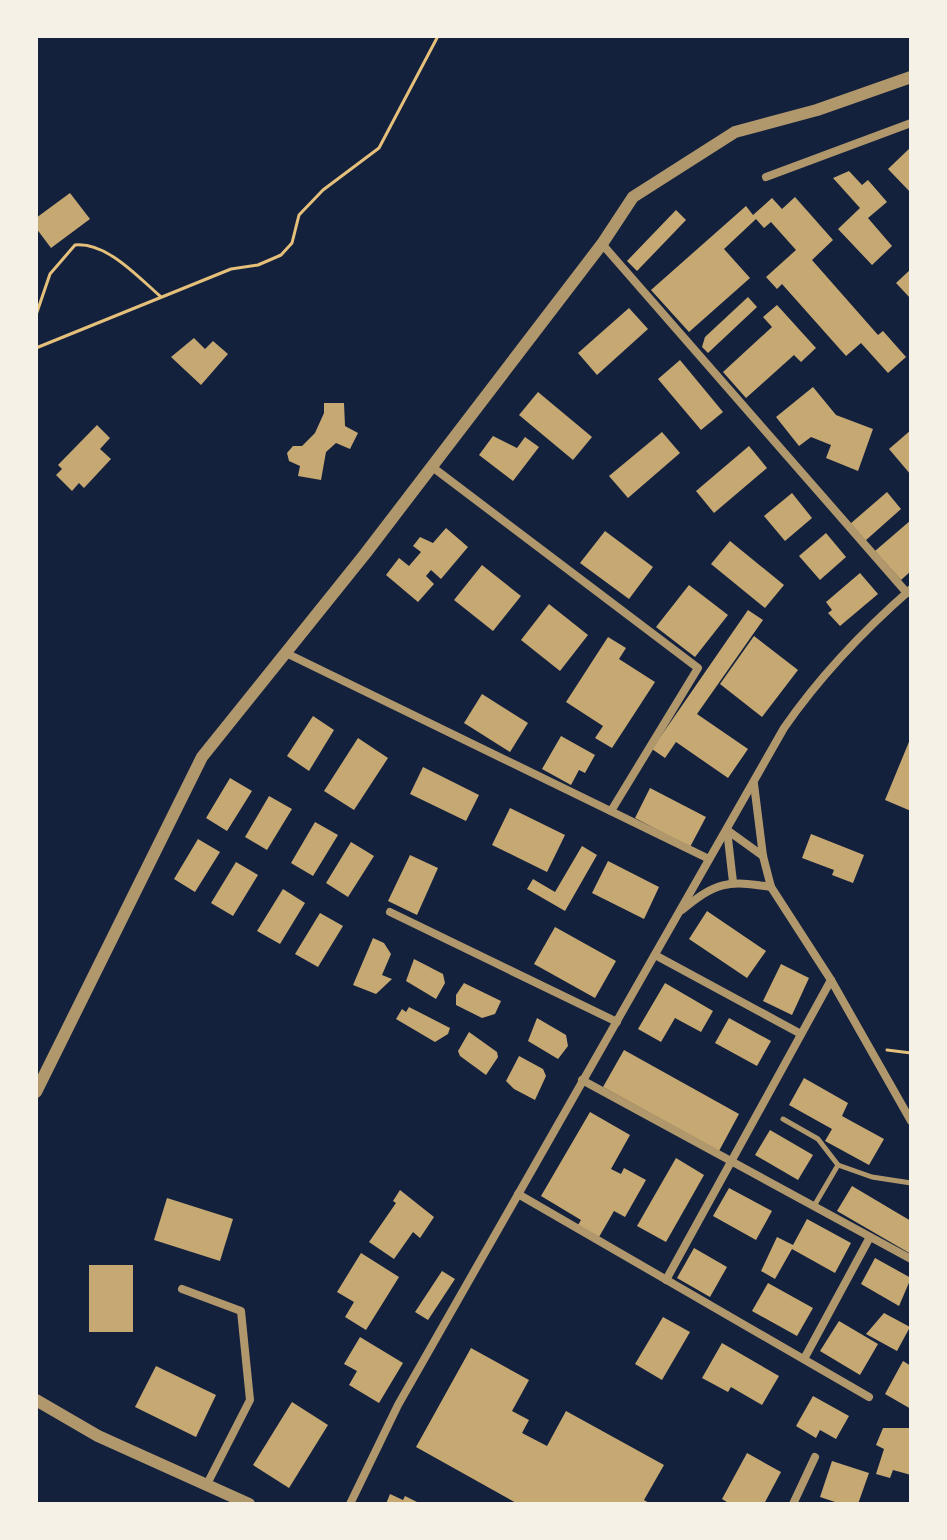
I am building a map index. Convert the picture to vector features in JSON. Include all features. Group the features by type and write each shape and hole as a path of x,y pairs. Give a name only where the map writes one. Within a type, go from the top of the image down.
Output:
{"street":[{"path":"36,1092 202,757 602,244 633,197 735,132 817,110 911,77"},
{"path":"766,177 911,123"},
{"path":"350,1504 398,1405 784,728 809,691 909,591 602,244"},
{"path":"431,466 698,668 611,811"},
{"path":"286,653 709,859"},
{"path":"754,783 763,856 771,887 831,980 911,1121"},
{"path":"727,830 763,856"},
{"path":"727,830 733,882"},
{"path":"679,913 709,888 733,882 771,887"},
{"path":"390,912 617,1022"},
{"path":"655,955 801,1034"},
{"path":"666,1280 831,980"},
{"path":"582,1080 911,1259"},
{"path":"518,1194 869,1397"},
{"path":"804,1359 870,1237"},
{"path":"182,1289 241,1311 250,1400 206,1486"},
{"path":"36,1400 98,1436 249,1504"},
{"path":"793,1504 815,1457"},
{"path":"206,1486 220,1504"}],"lane":[{"path":"783,1119 818,1139 838,1165 872,1177 911,1183"},
{"path":"814,1206 838,1165"}],"path":[{"path":"36,348 231,269 258,265 281,255 292,243 299,215 323,190 379,148 438,36"},
{"path":"36,315 50,274 75,245 83,244 109,254 160,296"},
{"path":"870,1048 911,1053"}],"building":[{"path":"911,147 911,193 888,169"},
{"path":"849,171 862,185 868,180 887,202 868,218 892,246 872,265 838,229 860,208 833,178"},
{"path":"70,193 90,219 51,248 36,228 36,218"},
{"path":"795,197 833,240 812,260 878,335 883,331 906,357 888,373 861,343 846,356 782,284 777,289 766,277 796,250 771,222 764,228 756,219 724,249 750,278 689,332 651,290 746,206 753,215 772,198 782,209"},
{"path":"676,210 686,220 637,271 627,261"},
{"path":"911,269 911,299 896,283"},
{"path":"748,297 757,307 708,353 702,347 705,337"},
{"path":"777,305 816,348 801,362 794,355 746,398 723,372 772,327 763,317"},
{"path":"629,308 648,329 597,375 578,353"},
{"path":"194,338 205,349 213,341 228,354 201,385 171,357"},
{"path":"680,360 723,412 701,430 658,379"},
{"path":"813,387 836,415 873,429 858,471 826,458 831,445 811,437 799,446 776,417"},
{"path":"538,392 592,437 573,460 519,415"},
{"path":"324,403 344,403 345,426 358,433 350,449 336,443 326,452 321,480 298,476 300,466 289,461 287,453 293,446 302,446 315,433 324,413"},
{"path":"97,425 110,438 100,449 111,459 84,488 79,483 72,491 56,475 62,469 58,465"},
{"path":"911,430 911,475 889,449"},
{"path":"662,432 680,453 628,498 609,476"},
{"path":"493,436 517,448 525,437 539,447 513,481 479,455"},
{"path":"749,446 767,468 714,513 696,491"},
{"path":"887,492 901,509 865,541 850,524"},
{"path":"792,493 812,518 785,541 764,516"},
{"path":"911,520 911,571 901,580 875,551"},
{"path":"446,528 468,547 441,579 431,570 426,576 434,584 418,602 386,575 399,558 409,566 421,552 413,546 420,537 433,543"},
{"path":"605,531 653,567 629,599 580,563"},
{"path":"826,533 846,557 820,580 799,556"},
{"path":"730,541 784,585 765,608 711,564"},
{"path":"482,565 521,596 493,631 454,600"},
{"path":"860,573 878,594 840,626 828,613 832,610 826,602"},
{"path":"689,585 728,615 695,657 656,627"},
{"path":"549,604 588,635 560,671 521,640"},
{"path":"748,610 763,620 697,714 748,749 728,778 676,742 665,758 652,749"},
{"path":"754,636 798,670 762,717 720,684"},
{"path":"608,637 626,648 619,659 655,682 612,748 595,738 603,726 566,702"},
{"path":"482,694 528,723 510,752 464,723"},
{"path":"313,716 334,730 309,771 287,756"},
{"path":"561,736 595,755 585,773 579,770 571,785 542,769"},
{"path":"911,737 911,811 885,800"},
{"path":"358,738 388,758 354,810 324,791"},
{"path":"423,767 479,795 466,821 410,794"},
{"path":"230,778 252,791 227,831 206,818"},
{"path":"650,788 706,817 690,847 635,818"},
{"path":"269,796 292,809 267,850 245,837"},
{"path":"510,808 565,835 547,872 492,845"},
{"path":"315,822 338,835 313,876 291,863"},
{"path":"811,834 864,855 853,883 832,875 834,870 802,858"},
{"path":"198,839 220,852 195,892 174,879"},
{"path":"351,842 374,856 348,897 326,883"},
{"path":"582,846 597,855 565,911 527,889 533,879 555,892"},
{"path":"410,855 438,868 417,915 388,901"},
{"path":"608,861 659,887 644,919 592,893"},
{"path":"236,862 258,875 233,916 211,903"},
{"path":"283,889 305,903 280,944 257,931"},
{"path":"707,911 766,951 747,978 689,939"},
{"path":"320,913 343,926 318,967 295,954"},
{"path":"555,927 616,961 595,998 534,964"},
{"path":"373,938 384,943 391,954 382,975 392,979 376,994 353,985"},
{"path":"414,959 443,974 445,983 436,999 406,981"},
{"path":"781,964 809,978 792,1015 763,1001"},
{"path":"464,983 501,1001 495,1014 482,1018 456,1005 456,995"},
{"path":"665,983 713,1011 701,1032 675,1018 661,1042 638,1029"},
{"path":"409,1007 450,1028 448,1034 435,1042 396,1019 402,1009 406,1012"},
{"path":"537,1018 566,1035 568,1046 558,1059 528,1041"},
{"path":"729,1018 771,1041 757,1066 715,1043"},
{"path":"469,1032 497,1052 498,1057 486,1075 460,1056 458,1051"},
{"path":"624,1050 739,1114 719,1151 603,1087"},
{"path":"519,1056 543,1069 546,1076 535,1100 506,1081"},
{"path":"804,1078 848,1103 842,1116 884,1139 869,1165 825,1141 832,1129 789,1105"},
{"path":"590,1112 630,1135 611,1169 621,1174 624,1168 646,1180 625,1217 614,1211 599,1237 578,1225 581,1220 541,1196"},
{"path":"770,1130 813,1155 798,1180 755,1155"},
{"path":"676,1158 704,1175 666,1242 637,1226"},
{"path":"852,1186 911,1221 911,1254 837,1211"},
{"path":"729,1188 772,1211 756,1240 713,1216"},
{"path":"400,1190 434,1217 420,1238 413,1232 394,1259 369,1242 396,1203 393,1201"},
{"path":"167,1198 233,1219 220,1261 154,1240"},
{"path":"807,1219 851,1243 835,1273 792,1249 775,1279 761,1271 777,1237 793,1245"},
{"path":"694,1248 727,1267 710,1297 677,1278"},
{"path":"361,1253 399,1277 366,1330 345,1317 354,1302 337,1292"},
{"path":"875,1258 911,1278 899,1306 861,1284"},
{"path":"89,1265 133,1265 133,1332 89,1332"},
{"path":"442,1271 455,1279 428,1320 415,1312"},
{"path":"768,1283 813,1308 797,1336 752,1311"},
{"path":"884,1313 910,1327 897,1351 866,1334"},
{"path":"663,1317 690,1332 662,1380 635,1364"},
{"path":"839,1321 878,1344 860,1375 820,1351"},
{"path":"360,1337 403,1363 379,1403 349,1385 357,1371 344,1364"},
{"path":"722,1343 779,1376 762,1405 731,1387 728,1392 702,1378"},
{"path":"471,1348 529,1380 512,1411 529,1420 522,1433 547,1446 566,1411 664,1465 644,1500 651,1504 518,1504 416,1447"},
{"path":"903,1361 911,1366 911,1409 885,1394"},
{"path":"156,1366 216,1395 196,1437 135,1407"},
{"path":"813,1396 849,1416 836,1439 820,1430 816,1438 796,1426"},
{"path":"292,1402 328,1425 289,1488 253,1465"},
{"path":"883,1428 911,1428 911,1475 893,1470 890,1478 876,1474 884,1449 876,1445"},
{"path":"747,1453 781,1472 764,1504 730,1504 722,1499"},
{"path":"832,1461 869,1473 858,1504 841,1504 820,1497"},
{"path":"390,1494 403,1500 405,1496 421,1504 386,1504"}]}
